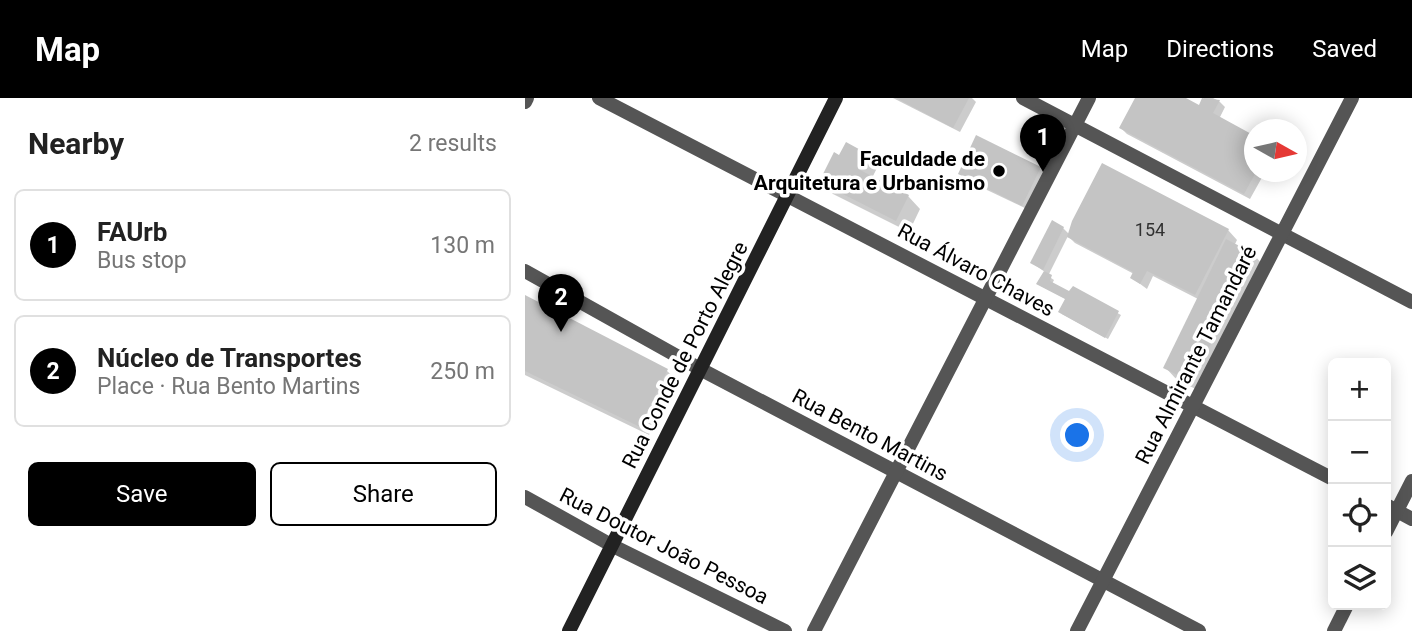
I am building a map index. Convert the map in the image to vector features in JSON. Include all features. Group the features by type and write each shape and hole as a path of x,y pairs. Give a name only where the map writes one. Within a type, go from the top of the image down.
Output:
{"main road":[{"name":"Rua Conde de Porto Alegre","path":"569,631 836,98"}],"street":[{"name":"Rua Álvaro Chaves","path":"600,98 1328,476"},
{"path":"1023,98 1412,302"},
{"path":"814,631 1089,98"},
{"name":"Rua Almirante Tamandaré","path":"1077,631 1352,98"},
{"name":"Rua Bento Martins","path":"525,271 702,370 1199,631"},
{"path":"1412,481 1391,508 1412,519"},
{"name":"Rua Doutor João Pessoa","path":"525,497 613,546 785,631"},
{"path":"1333,631 1344,610"}],"building":[{"path":"896,98 969,98 953,128"},
{"path":"1135,98 1186,98 1199,105 1202,98 1220,100 1213,113 1244,130 1244,182 1251,182 1244,194 1119,128"},
{"name":"Faculdade de Arquitetura e Urbanismo","path":"976,135 1041,167 1022,206 958,174"},
{"path":"846,142 866,153 858,169 909,195 896,221 819,182 834,152 839,155"},
{"path":"1102,163 1229,229 1195,295 1147,271 1140,284 1130,278 1133,272 1067,237 1072,221"},
{"path":"1052,220 1064,227 1043,270 1030,263"},
{"path":"1226,239 1255,254 1192,382 1163,368"},
{"path":"1044,271 1052,275 1050,281 1069,291 1073,286 1119,311 1105,338 1058,312 1065,299 1036,284"},
{"path":"525,295 668,369 640,427 525,371"}],"place":[{"name":"Faculdade de Arquitetura e Urbanismo","path":"999,171"},
{"name":"FAUrb","path":"1043,172"},
{"name":"Núcleo de Transportes","path":"561,332"}]}
